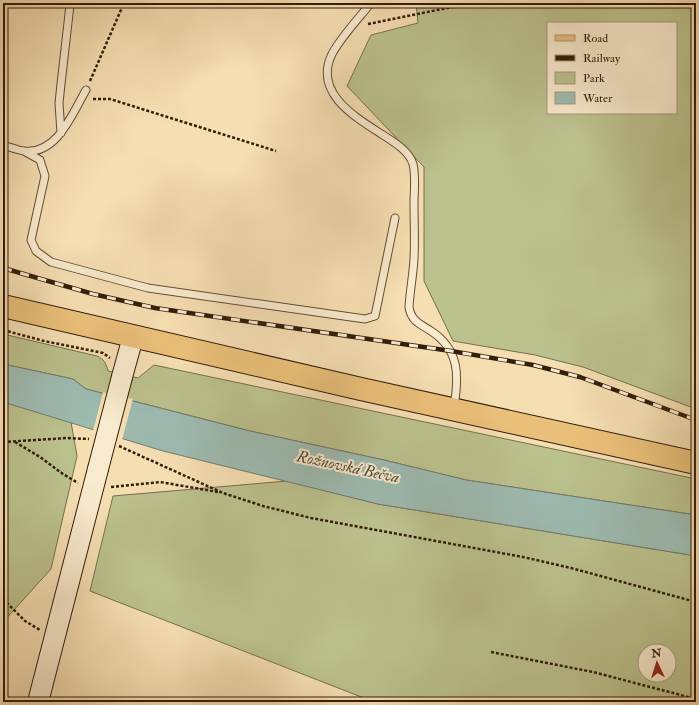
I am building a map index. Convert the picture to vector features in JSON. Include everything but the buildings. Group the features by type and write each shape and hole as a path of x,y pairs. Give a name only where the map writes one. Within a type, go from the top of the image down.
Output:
{"main road":[{"path":"3,306 453,410 696,463"}],"street":[{"path":"38,702 92,480 116,369 133,337"}],"lane":[{"path":"371,3 351,27 332,54 328,65 327,77 330,89 344,107 398,145 407,154 412,164 414,196 414,258 409,307 410,315 416,322 438,336 451,351 455,364 457,380 453,410"},
{"path":"61,133 59,102 70,5"},
{"path":"24,151 39,150 51,144 61,133 86,90"},
{"path":"3,145 24,151 40,160 45,176 31,240 36,251 51,262 148,288 366,319 375,316 395,218"}],"path":[{"path":"86,90 124,3"},
{"path":"351,27 472,3"},
{"path":"78,104 94,99 110,99 276,151"},
{"path":"3,330 58,344 103,353 108,356 116,369"},
{"path":"15,442 40,457 74,481 92,480 105,488 160,482 223,493 263,506 311,518 571,568 696,602"},
{"path":"3,599 18,615 32,626 55,637"},
{"path":"491,652 593,672 696,699"}],"green space":[{"path":"416,3 696,3 696,409 583,367 535,355 453,341 424,281 424,167 347,86 371,35 418,23"},
{"path":"3,334 97,356 104,362 108,371 138,378 154,365 696,479 696,515 466,480 384,460 250,431 86,389 73,379 3,364"},
{"path":"3,402 71,422 77,456 51,569 3,622"},
{"path":"287,481 378,504 696,556 696,702 374,702 90,591 113,496"}],"water":[{"name":"Rožnovská Bečva","path":"3,364 73,379 86,389 250,431 384,460 466,480 696,515 696,556 378,504 163,451 3,402"}],"pier":[{"path":"103,392 133,399 122,440 93,431"}],"railway":[{"path":"3,268 93,294 155,308 451,351 533,365 580,377 696,420"}]}
